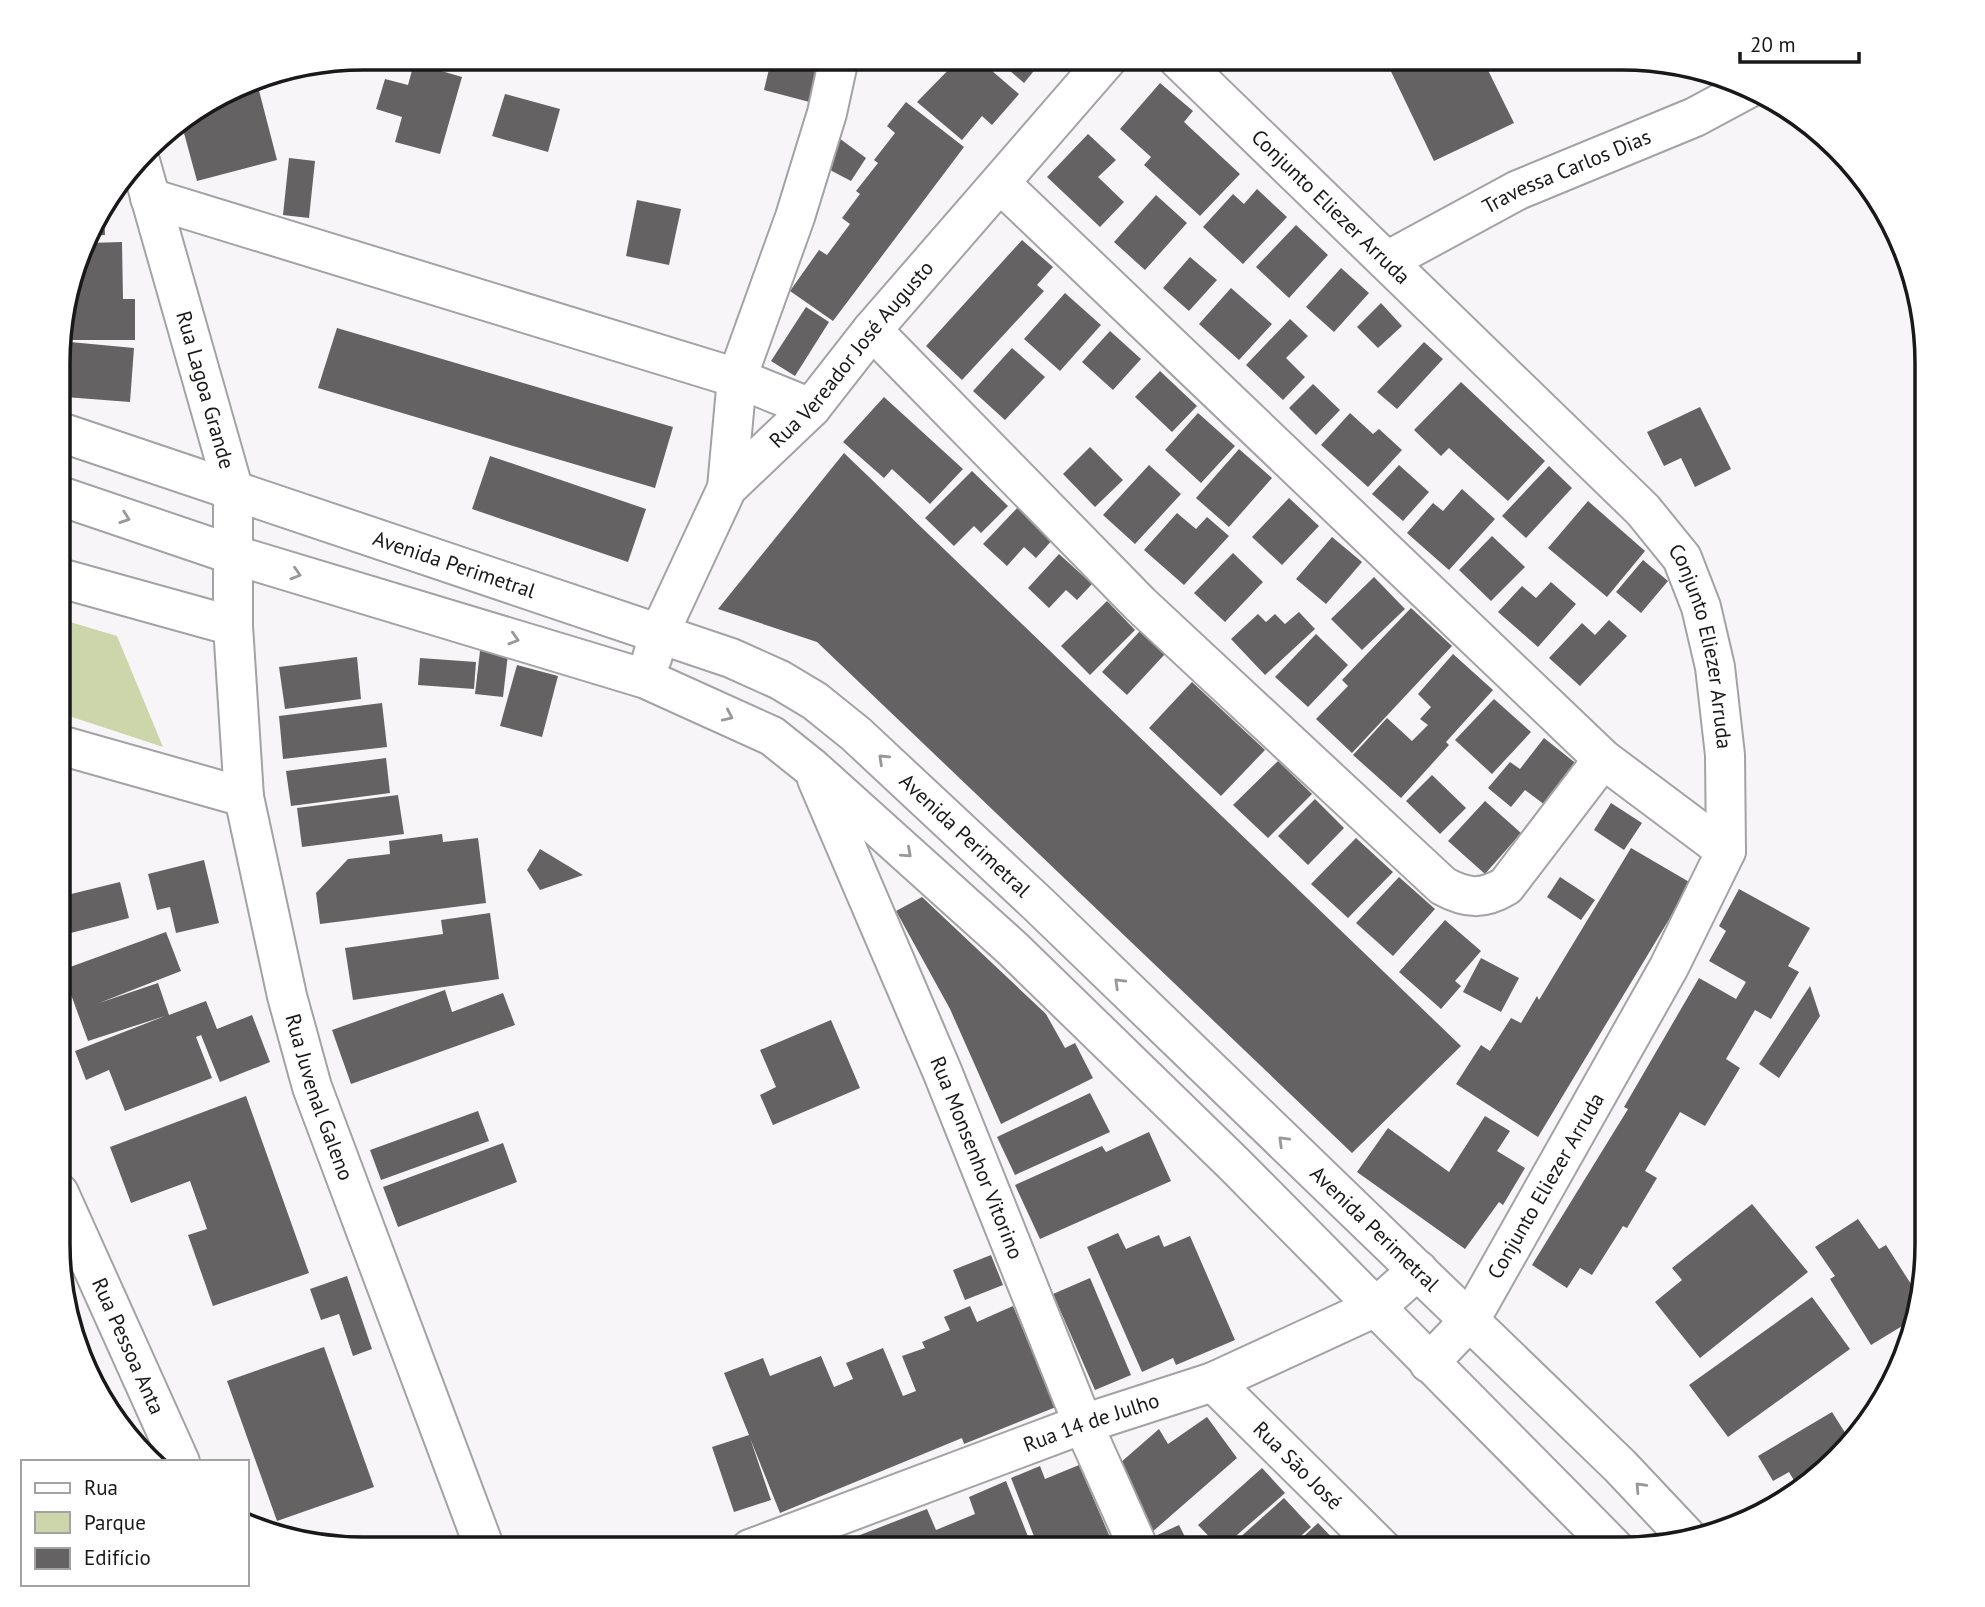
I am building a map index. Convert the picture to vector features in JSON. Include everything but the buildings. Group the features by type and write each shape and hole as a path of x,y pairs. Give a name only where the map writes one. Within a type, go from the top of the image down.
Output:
{"street":[{"path":"727,488 737,378 795,217 827,113 836,70"},
{"name":"Rua Vereador José Augusto","path":"646,679 659,634 727,488 811,408 872,330 1098,70"},
{"name":"Conjunto Eliezer Arruda","path":"1189,70 1643,510 1682,558 1701,607 1715,667 1725,755 1726,851 1669,967 1470,1320 1429,1363"},
{"name":"Travessa Carlos Dias","path":"1387,261 1518,190 1695,117 1738,94"},
{"name":"Rua Lagoa Grande","path":"143,171 233,488 233,626"},
{"path":"1001,184 1603,759 1726,851"},
{"path":"150,198 737,378 811,408"},
{"path":"872,330 1140,604 1443,886 1475,898 1490,895 1506,886 1603,759"},
{"name":"Avenida Perimetral","path":"70,435 731,658 780,680 816,701 856,734 1418,1270 1620,1466 1681,1531"},
{"path":"70,499 231,554 646,679 772,736 812,768 1013,949 1376,1307 1603,1537"},
{"path":"70,581 233,626"},
{"name":"Rua Juvenal Galeno","path":"233,626 244,797 270,928 312,1087 481,1537"},
{"path":"70,748 244,797"},
{"name":"Rua Monsenhor Vitorino","path":"812,768 942,1071 1083,1424 1134,1537"},
{"name":"Rua Pessoa Anta","path":"70,1217 179,1460"},
{"name":"Rua 14 de Julho","path":"782,1537 1083,1424 1213,1382 1376,1307 1418,1270"},
{"name":"Rua São José","path":"1213,1382 1370,1537"}],"green space":[{"path":"70,622 117,636 163,747 70,716"}]}
